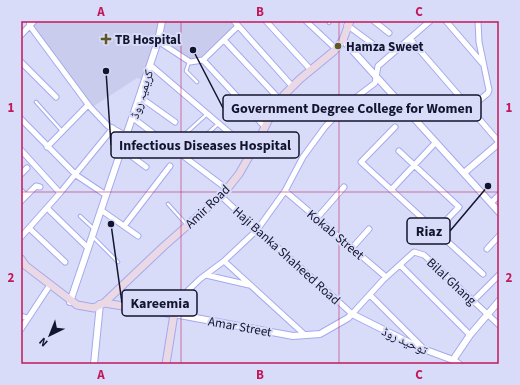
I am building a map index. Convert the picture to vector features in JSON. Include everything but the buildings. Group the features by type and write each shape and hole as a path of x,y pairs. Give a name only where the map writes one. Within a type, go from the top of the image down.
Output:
{"main road":[{"name":"Amir Road","path":"102,304 163,246 221,196 252,152 265,127 292,86 336,49 343,40 349,23"},
{"name":"Amar Street","path":"21,259 24,267 50,285 70,302 85,308 94,308 102,304 174,314"},
{"path":"166,364 174,314"}],"street":[{"path":"21,36 30,23 34,21"},
{"name":"کریمیہ روڈ","path":"70,302 140,97 158,41 162,21"},
{"path":"234,21 292,86"},
{"path":"266,21 311,70"},
{"path":"306,21 336,49"},
{"path":"374,21 389,33"},
{"path":"174,314 176,302 224,261 257,230 285,192 303,157 325,127 346,105 375,83 378,66 430,21"},
{"path":"446,21 483,65"},
{"path":"470,108 489,92 479,42 478,21"},
{"path":"30,23 88,105 108,126 127,136"},
{"path":"349,23 378,48"},
{"path":"158,41 190,62 202,60 238,26"},
{"path":"410,39 499,142 464,173"},
{"path":"224,40 281,101"},
{"path":"343,40 499,212"},
{"path":"202,60 265,127"},
{"path":"21,62 56,97"},
{"path":"150,64 252,152"},
{"path":"140,97 175,122"},
{"path":"47,147 88,105"},
{"path":"133,118 227,189"},
{"path":"21,119 76,175 106,195"},
{"path":"395,126 360,162 483,274"},
{"path":"21,236 60,194 113,128"},
{"path":"391,190 436,142"},
{"path":"122,149 146,166"},
{"path":"21,150 60,194"},
{"path":"398,151 459,207 436,231"},
{"path":"124,226 170,166"},
{"path":"21,174 27,168"},
{"path":"21,201 36,186 40,187"},
{"path":"317,218 344,187"},
{"path":"21,191 26,196"},
{"name":"Kokab Street","path":"285,192 386,277"},
{"path":"491,203 499,195"},
{"name":"Haji Banka Shaheed Road","path":"221,196 257,230 303,268 352,314"},
{"path":"47,208 88,248"},
{"path":"101,210 138,236"},
{"path":"29,228 66,262"},
{"path":"352,248 369,229"},
{"path":"487,248 499,236"},
{"name":"Bilal Ghang","path":"352,314 386,277 414,252 424,255 487,314 499,301"},
{"path":"224,261 306,335"},
{"path":"400,265 470,334"},
{"path":"206,275 251,286"},
{"path":"473,301 499,275"},
{"path":"21,329 50,285"},
{"path":"370,295 425,350"},
{"path":"94,364 102,304"},
{"name":"Amar Street","path":"174,314 293,336 320,334 348,318 352,314"},
{"name":"توحید روڈ","path":"352,314 425,350 453,360 459,364"},
{"path":"453,360 470,334 487,314 499,326"},
{"path":"21,316 27,318"}],"lane":[{"path":"190,62 186,71 197,82"},
{"path":"36,102 62,132"},
{"path":"184,135 207,114"},
{"path":"195,145 219,124"},
{"path":"210,155 231,134"},
{"path":"168,204 188,226"},
{"path":"80,216 95,229"},
{"path":"92,236 118,262"}],"shaded area":[{"path":"34,21 234,21 238,26 203,60 190,62 158,41 145,80 137,78 91,108 30,26"}],"place":[{"name":"TB Hospital","path":"106,39"},
{"name":"Hamza Sweet","path":"338,46"},
{"name":"Government Degree College for Women","path":"193,50"},
{"name":"Infectious Diseases Hospital","path":"106,71"},
{"name":"Riaz","path":"488,186"},
{"name":"Kareemia","path":"111,224"}]}
